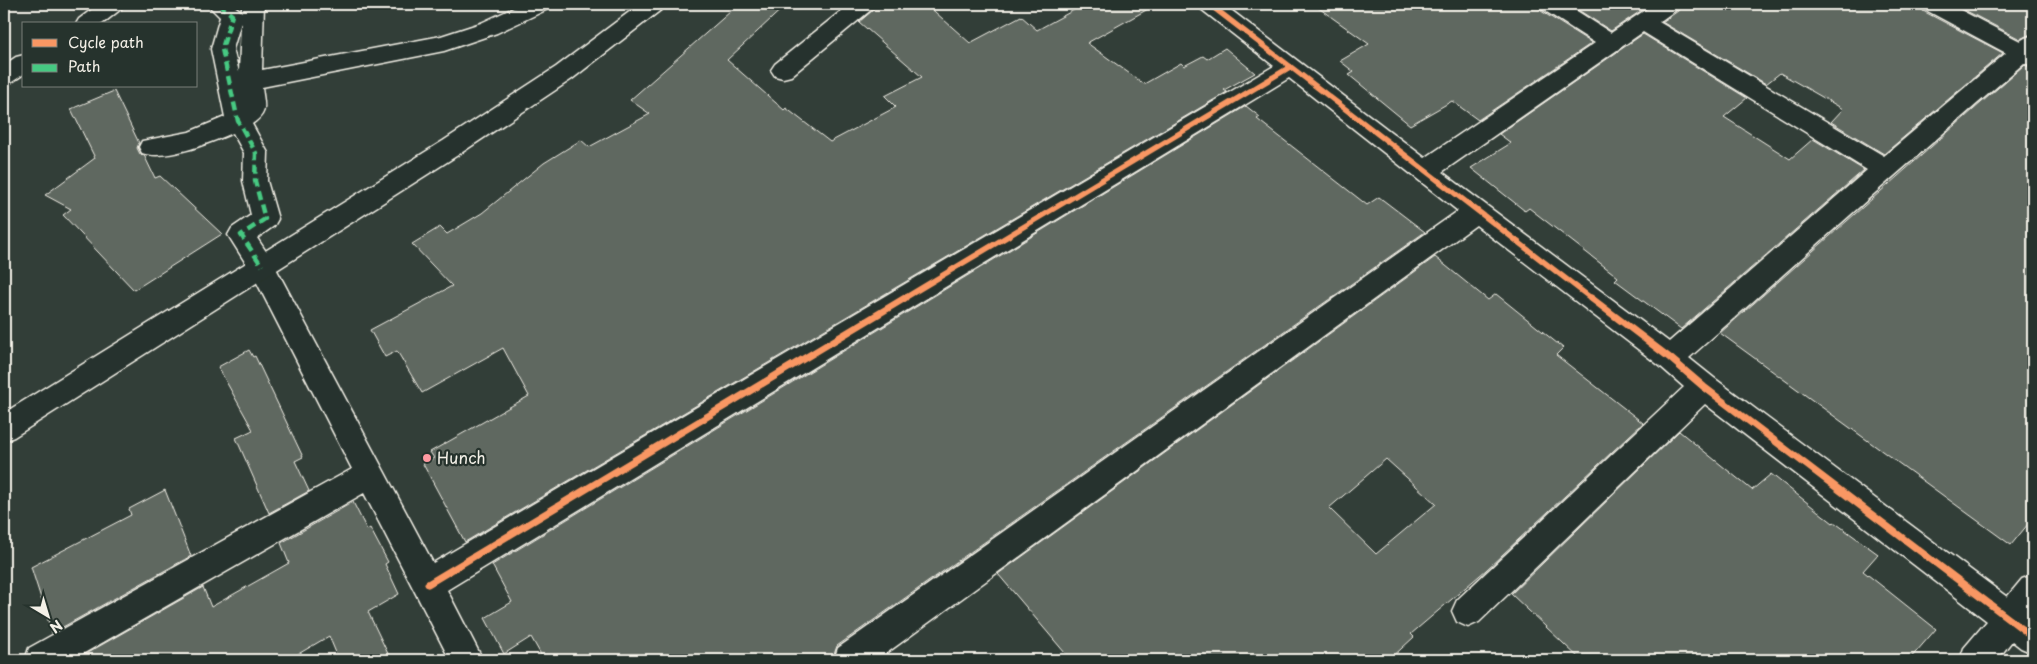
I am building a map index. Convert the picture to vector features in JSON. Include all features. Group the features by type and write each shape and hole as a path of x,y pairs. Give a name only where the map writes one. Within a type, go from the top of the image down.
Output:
{"street":[{"path":"90,22 114,4"},
{"path":"218,4 232,15 222,50 238,121 256,153 255,181 265,219 241,235 262,266 467,660"},
{"path":"151,147 193,140 238,121 253,111 250,82 253,4"},
{"path":"250,82 444,43 489,28 540,4"},
{"path":"4,428 452,147 564,73 654,4"},
{"path":"783,70 864,4"},
{"path":"1550,4 1611,43"},
{"path":"1425,172 1669,4"},
{"path":"1670,358 1885,169 2030,51 1932,4"},
{"path":"1213,5 1425,172 2021,628"},
{"path":"1643,22 1885,169"},
{"path":"4,76 22,64"},
{"path":"428,584 1290,67"},
{"path":"850,660 1476,211"},
{"path":"1468,611 1704,387"},
{"path":"40,660 370,474"},
{"path":"1976,660 2021,628 2033,590"}],"building":[{"path":"739,4 787,4 727,60 784,110 786,108 830,142 896,107 885,96 922,77 859,22 877,4 926,4 970,43 1021,16 1037,30 1085,4 1157,4 1087,43 1144,84 1181,63 1184,66 1203,56 1207,59 1225,48 1255,73 1224,90 1227,92 465,542 423,464 434,458 430,452 529,396 503,348 422,393 397,351 385,357 370,330 452,286 412,244 440,227 447,234 482,213 544,163 581,140 589,147 650,114 630,100"},
{"path":"1313,4 1537,4 1541,11 1592,43 1478,120 1452,101 1410,125 1349,75 1354,72 1340,61 1369,44"},
{"path":"1569,4 1651,4 1611,31"},
{"path":"1682,4 1919,4 1923,11 2003,53 1884,154 1831,122 1843,109 1780,73 1766,84 1662,22 1678,11"},
{"path":"1953,4 2033,4 2033,33 2020,39"},
{"path":"1643,34 1747,98 1724,117 1790,159 1813,139 1864,170 1681,329 1615,280 1618,277 1529,208 1525,211 1471,168 1511,143 1499,134"},
{"path":"2024,65 2033,68 2033,518 2011,545 1720,333"},
{"path":"114,91 139,143 137,148 140,154 144,155 155,178 160,176 222,234 134,290 63,215 71,209 45,195 95,158 71,109"},
{"path":"1246,106 1260,117 1257,119 1367,205 1379,197 1425,232 837,646 832,660 544,660 531,637 504,654 485,618 512,602 492,565"},
{"path":"1435,257 1488,300 1496,294 1563,348 1556,355 1643,423 1486,570 1411,634 1414,637 1389,660 1071,660 998,574","holes":["1386,459 1436,504 1376,554 1329,508"]},
{"path":"249,350 253,357 255,356 303,457 295,461 309,491 269,513 236,438 253,430 218,367"},
{"path":"1679,431 1752,490 1771,474 1833,523 1878,554 1863,571 1936,629 1909,660 1581,660 1511,594"},
{"path":"165,490 191,556 52,633 31,567 131,515 129,509"},
{"path":"353,502 367,530 370,528 388,562 385,564 399,594 368,612 391,660 339,660 329,636 288,660 75,660 203,587 211,607 289,563 281,543"}],"marked path":[{"path":"218,4 232,15 222,49 238,121 256,153 255,181 265,219 241,235 262,266"}],"cycle path":[{"path":"1209,4 1476,211 1670,358 1704,387 2033,637"},
{"path":"428,584 1290,67"}],"place":[{"name":"Hunch","path":"427,458"}]}
